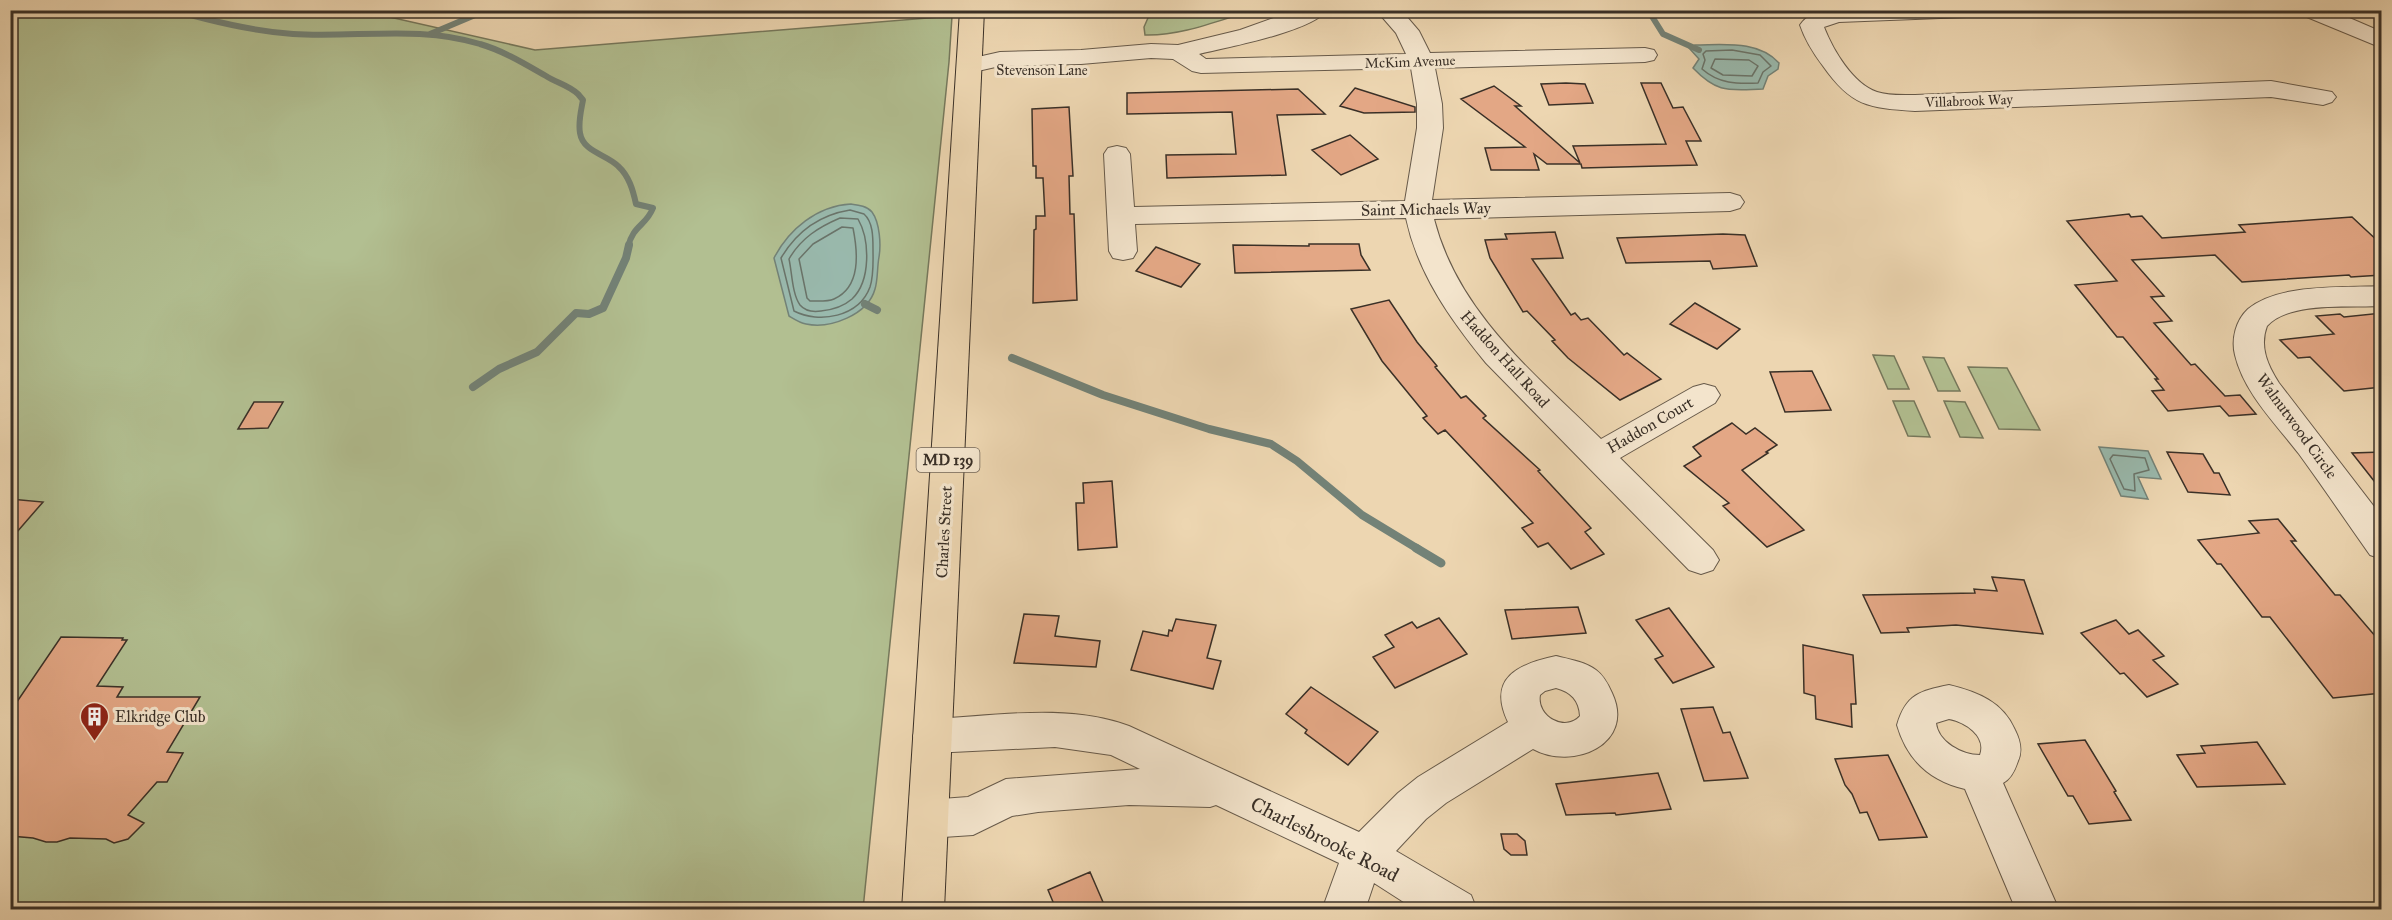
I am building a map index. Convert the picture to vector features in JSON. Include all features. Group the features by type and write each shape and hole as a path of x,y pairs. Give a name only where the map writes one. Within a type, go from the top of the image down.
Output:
{"main road":[{"name":"Charles Street","path":"923,909 972,10"}],"street":[{"name":"Stevenson Lane","path":"969,66 1000,73 1083,71 1157,63 1179,51 1247,36 1288,23 1316,10"},
{"name":"Haddon Hall Road","path":"1387,10 1409,33 1426,85 1430,118 1418,196 1419,209 1434,265 1457,306 1497,355 1701,560"},
{"name":"Villabrook Way","path":"1966,10 1839,15 1820,19 1812,25 1815,36 1848,85 1860,95 1881,102 1915,103 2271,89 2323,97"},
{"path":"2310,10 2382,40"},
{"name":"McKim Avenue","path":"1179,51 1202,66 1645,55"},
{"path":"1117,154 1123,251"},
{"name":"Saint Michaels Way","path":"1121,216 1730,202"},
{"name":"Walnutwood Circle","path":"2382,296 2319,299 2282,305 2259,316 2248,336 2252,361 2266,387 2382,545"},
{"name":"Haddon Court","path":"1597,456 1704,395"},
{"path":"1343,909 1365,855 1412,806 1432,790 1533,728"},
{"name":"Charlesbrooke Road","path":"932,735 1055,730 1114,738 1365,855 1456,909"},
{"path":"1978,773 2038,909"},
{"name":"Charlesbrooke Road","path":"928,819 973,816 1006,798 1038,794 1129,786 1224,789"}],"green space":[{"path":"1151,10 1251,11 1172,33 1145,35 1144,27"},
{"name":"Elkridge Club","path":"10,11 363,11 535,50 952,16 863,909 11,909"},
{"path":"1873,355 1894,356 1909,389 1888,389"},
{"path":"1923,357 1944,358 1960,391 1938,391"},
{"path":"1968,367 2007,368 2040,430 1999,429"},
{"path":"1893,401 1914,401 1930,437 1908,436"},
{"path":"1944,401 1965,402 1983,438 1960,437"}],"water":[{"path":"1695,45 1751,47 1771,56 1779,63 1778,69 1768,76 1763,89 1725,89 1710,82 1693,68 1699,59 1689,48"},
{"path":"851,204 870,210 875,217 880,246 875,289 865,306 847,318 816,325 799,322 789,316 774,258 780,247 805,221 827,209"},
{"path":"2099,447 2148,451 2161,479 2138,477 2148,499 2121,496"}],"building":[{"path":"1641,83 1661,83 1673,108 1683,107 1701,141 1686,141 1697,165 1582,168 1581,164 1547,164 1534,154 1539,170 1491,170 1485,148 1525,147 1461,99 1494,86 1521,106 1515,106 1580,163 1573,146 1666,144"},
{"path":"1541,84 1585,84 1593,103 1549,105"},
{"path":"1355,88 1415,107 1415,112 1364,113 1340,106"},
{"path":"1298,89 1325,114 1277,115 1286,175 1167,178 1166,155 1236,154 1232,112 1127,114 1127,93"},
{"path":"1069,107 1073,176 1069,176 1070,214 1074,214 1077,300 1033,303 1034,230 1036,229 1036,216 1045,216 1043,178 1036,178 1036,166 1033,166 1032,109"},
{"path":"1350,135 1378,159 1341,175 1312,150"},
{"path":"2129,214 2131,217 2142,216 2162,238 2245,232 2239,225 2352,217 2382,245 2382,275 2242,282 2215,255 2132,260 2164,296 2151,297 2172,321 2154,323 2191,365 2195,364 2225,396 2240,395 2256,414 2229,416 2220,406 2168,411 2152,391 2164,390 2155,379 2158,379 2123,337 2117,337 2075,285 2117,281 2067,221"},
{"path":"1555,232 1563,258 1532,259 1571,315 1575,313 1581,320 1588,318 1624,355 1627,353 1661,379 1620,400 1568,358 1552,341 1555,340 1527,311 1523,312 1490,258 1485,240 1507,239 1505,234"},
{"path":"1745,235 1757,266 1713,269 1710,261 1626,263 1617,238"},
{"path":"1309,244 1359,244 1361,255 1370,270 1235,273 1233,245 1309,246"},
{"path":"1156,247 1200,264 1181,287 1136,271"},
{"path":"1389,300 1417,342 1437,366 1435,367 1461,398 1466,396 1486,416 1483,418 1540,470 1538,471 1591,528 1585,532 1604,554 1571,569 1548,543 1538,547 1522,528 1533,523 1445,430 1438,434 1423,418 1427,416 1382,361 1351,309"},
{"path":"1695,303 1740,329 1717,349 1670,324"},
{"path":"2382,313 2382,387 2344,391 2310,357 2298,358 2280,340 2334,334 2316,316 2340,314 2344,317"},
{"path":"1812,371 1831,410 1785,412 1770,372"},
{"path":"254,402 283,402 268,428 238,429"},
{"path":"1732,423 1746,434 1755,428 1777,445 1742,470 1804,530 1767,547 1723,506 1729,503 1684,466 1701,456 1693,447"},
{"path":"2167,452 2203,454 2214,473 2219,473 2230,495 2188,492"},
{"path":"2382,452 2382,491 2352,453"},
{"path":"1112,481 1117,547 1078,550 1076,503 1084,503 1083,483"},
{"path":"10,499 43,502 10,540"},
{"path":"2278,519 2296,541 2291,541 2335,595 2340,595 2382,644 2382,693 2333,698 2270,617 2262,617 2221,564 2217,564 2198,540 2259,533 2249,521"},
{"path":"1992,577 2024,580 2043,634 1956,625 1907,628 1909,632 1881,633 1863,595 1975,593 1974,589 1997,591"},
{"path":"1578,607 1586,633 1512,639 1505,610"},
{"path":"1669,608 1714,667 1673,683 1655,659 1663,656 1636,620"},
{"path":"1024,614 1059,616 1055,636 1100,641 1096,667 1014,663"},
{"path":"1439,618 1467,654 1395,688 1373,657 1394,647 1385,635 1412,622 1417,628"},
{"path":"1176,619 1216,625 1207,658 1221,661 1213,689 1131,670 1143,631 1168,636"},
{"path":"2116,620 2129,634 2138,630 2164,656 2153,660 2178,684 2147,697 2124,673 2120,674 2081,633"},
{"name":"Elkridge Club","path":"61,637 123,638 122,640 127,640 97,686 123,687 117,697 200,697 167,752 183,753 167,782 157,782 128,815 144,823 128,839 114,843 106,839 70,838 57,842 46,842 33,838 10,836 10,712"},
{"path":"1803,645 1853,655 1856,704 1851,704 1852,727 1816,719 1815,696 1804,693"},
{"path":"1311,687 1378,732 1348,765 1305,733 1307,730 1286,714"},
{"path":"1713,707 1723,733 1730,732 1748,778 1704,781 1681,709"},
{"path":"2085,740 2131,820 2089,824 2073,796 2068,796 2038,744"},
{"path":"2257,742 2285,784 2197,787 2177,755 2205,753 2201,746"},
{"path":"1888,755 1927,837 1879,840 1867,812 1860,813 1852,794 1845,785 1835,759"},
{"path":"1658,773 1671,809 1616,815 1615,813 1566,815 1556,784"},
{"path":"1501,834 1517,834 1525,841 1527,855 1511,855 1504,849"},
{"path":"1090,872 1106,909 1056,909 1048,890"}],"waterway":[{"path":"10,11 15,10"},
{"path":"172,10 232,25 278,33 316,35 387,33 457,38 480,44 514,58 578,94 583,100 579,125 582,139 590,149 622,170 630,184 636,204 653,208 647,219 633,234 628,247"},
{"path":"430,34 487,10"},
{"path":"1648,10 1663,34 1699,50"},
{"path":"473,387 499,369 537,352 576,313 589,314 603,308 626,258 629,245"},
{"path":"865,304 877,310"},
{"path":"1012,358 1103,395 1209,429 1271,444 1297,461 1362,515 1418,549"},
{"path":"1416,548 1441,563"}],"place":[{"name":"Elkridge Club","path":"94,742"}]}
